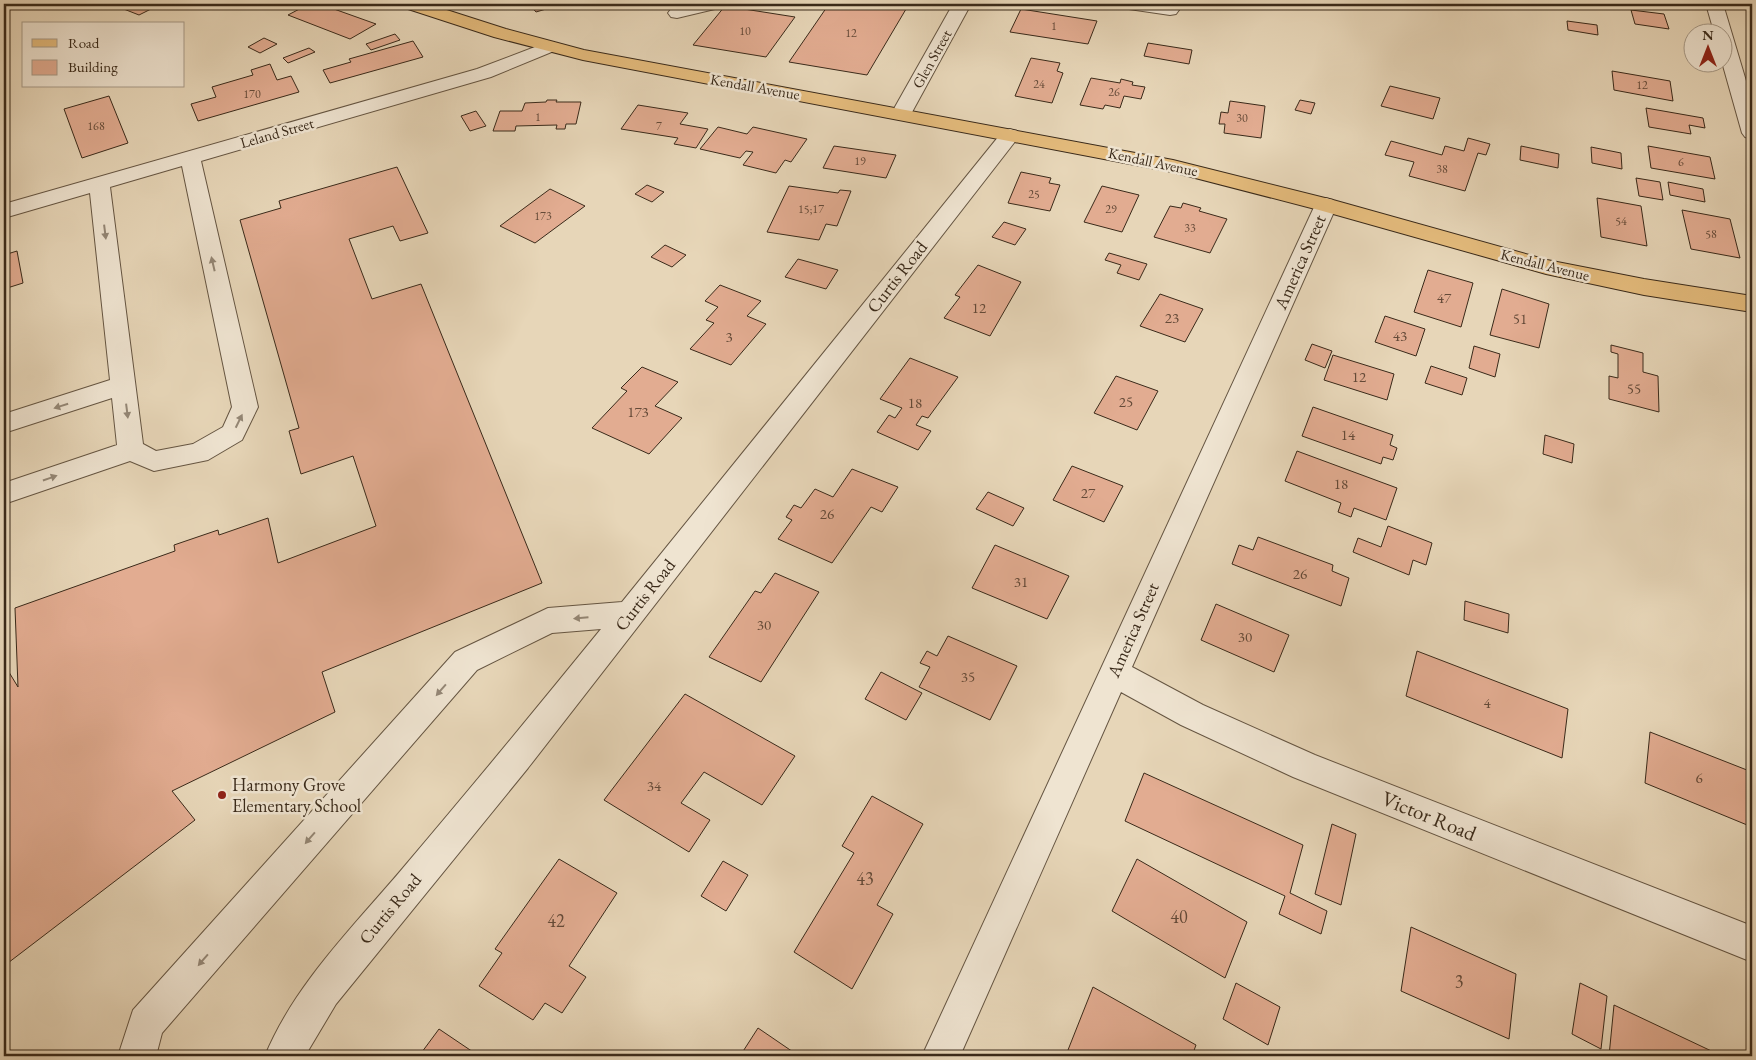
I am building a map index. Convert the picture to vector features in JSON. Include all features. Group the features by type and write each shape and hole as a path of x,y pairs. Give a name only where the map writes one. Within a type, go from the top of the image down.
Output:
{"main road":[{"name":"Kendall Avenue","path":"411,4 548,47 1173,166 1326,205 1546,267 1644,287 1752,304"}],"street":[{"path":"677,13 713,4"},
{"name":"Glen Street","path":"901,114 962,4"},
{"path":"1129,4 1170,10"},
{"path":"1714,4 1719,22"},
{"name":"Leland Street","path":"4,211 484,73 548,47"},
{"path":"1734,72 1752,133"},
{"name":"Curtis Road","path":"284,1056 323,991 517,757 1010,135"},
{"path":"4,494 131,450 154,461 199,453 233,433 245,408 190,158"},
{"path":"99,184 131,450"},
{"name":"America Street","path":"941,1056 1326,205"},
{"path":"4,424 124,385"},
{"path":"137,1056 146,1024 466,661 548,621 630,614"},
{"name":"Victor Road","path":"1114,672 1192,715 1304,766 1752,944"}],"building":[{"path":"111,4 161,4 139,15"},
{"path":"309,4 320,4 376,24 350,39 288,15"},
{"path":"529,4 563,4 536,12"},
{"path":"829,4 909,4 867,75 789,62"},
{"path":"725,6 795,17 766,57 693,45"},
{"path":"1021,9 1097,21 1088,44 1010,32"},
{"path":"1631,10 1664,14 1669,29 1635,24"},
{"path":"1567,21 1597,25 1598,35 1568,30"},
{"path":"395,34 400,40 371,50 366,44"},
{"path":"264,38 277,44 260,53 248,47"},
{"path":"413,41 423,57 330,83 323,70 351,62 349,59"},
{"path":"1148,43 1192,50 1189,64 1144,56"},
{"path":"309,48 315,52 288,63 283,58"},
{"path":"1031,58 1060,63 1057,71 1063,73 1052,103 1015,96"},
{"path":"270,64 277,80 291,76 299,92 198,121 191,104 216,97 212,87 253,75 251,70"},
{"path":"1612,71 1670,81 1673,101 1614,90"},
{"path":"1091,78 1120,83 1121,79 1133,82 1132,85 1145,87 1141,99 1124,96 1120,108 1105,105 1103,109 1080,105"},
{"path":"1390,86 1440,98 1433,119 1381,106"},
{"path":"109,96 128,143 82,158 64,109"},
{"path":"547,100 581,102 576,124 566,124 565,129 556,129 557,125 516,126 515,131 493,131 500,111 522,111 525,103 546,102"},
{"path":"1300,100 1315,103 1311,114 1295,110"},
{"path":"1230,101 1265,106 1261,138 1224,133 1225,124 1219,124 1221,112 1228,113"},
{"path":"638,105 688,113 680,124 708,129 696,148 674,144 678,138 621,129"},
{"path":"1646,108 1703,118 1705,128 1689,125 1691,134 1649,127"},
{"path":"476,111 486,126 470,131 461,116"},
{"path":"718,127 747,134 753,127 807,139 791,162 785,160 776,173 743,165 753,152 746,151 740,158 700,149"},
{"path":"1468,138 1490,144 1486,155 1478,153 1465,191 1409,176 1414,162 1385,155 1391,141 1442,155 1445,146 1464,151"},
{"path":"834,146 896,155 886,178 823,168"},
{"path":"1521,146 1559,154 1558,168 1520,160"},
{"path":"1648,146 1710,157 1715,179 1651,168"},
{"path":"1591,147 1621,153 1622,169 1592,163"},
{"path":"397,167 428,233 400,241 393,226 349,239 372,299 421,284 542,583 322,672 335,712 172,791 195,820 4,966 4,664 18,687 15,608 175,551 174,545 218,530 219,535 268,518 278,563 376,526 353,456 301,474 289,431 299,428 240,220 281,208 279,201"},
{"path":"1021,172 1051,178 1049,183 1060,185 1050,211 1008,203"},
{"path":"1636,178 1660,182 1663,200 1639,196"},
{"path":"1668,182 1703,189 1705,202 1670,195"},
{"path":"647,185 664,192 652,202 635,194"},
{"path":"789,186 838,193 840,190 851,191 837,226 826,224 819,240 767,232"},
{"path":"1102,186 1139,195 1122,232 1084,222"},
{"path":"550,189 585,206 535,243 500,226"},
{"path":"1597,198 1641,206 1647,246 1601,237"},
{"path":"1183,203 1201,208 1199,211 1227,219 1210,253 1154,237 1170,206 1181,208"},
{"path":"1682,210 1730,219 1740,258 1691,249"},
{"path":"1004,222 1026,229 1015,245 992,237"},
{"path":"665,245 686,255 672,267 651,257"},
{"path":"17,251 23,283 4,289 4,255"},
{"path":"1109,253 1147,264 1139,280 1117,273 1121,265 1105,260"},
{"path":"798,259 838,270 826,289 785,277"},
{"path":"978,265 1021,282 990,336 944,318 960,297 955,295"},
{"path":"1428,270 1473,283 1461,327 1414,312"},
{"path":"720,285 761,301 747,316 766,324 731,365 690,349 714,323 706,320 718,307 705,301"},
{"path":"1502,289 1549,304 1539,348 1490,335"},
{"path":"1160,294 1203,309 1185,342 1140,326"},
{"path":"1385,316 1425,329 1416,356 1375,342"},
{"path":"1312,344 1332,351 1325,368 1305,360"},
{"path":"1611,345 1643,353 1643,372 1658,376 1659,412 1609,399 1609,376 1618,378 1618,354 1611,352"},
{"path":"1474,346 1500,354 1495,377 1469,368"},
{"path":"1333,355 1394,374 1387,400 1324,380"},
{"path":"910,358 958,377 928,418 922,416 916,425 931,431 918,450 877,432 889,415 895,418 902,408 880,399"},
{"path":"1431,366 1467,378 1462,395 1425,383"},
{"path":"642,367 678,382 655,406 682,418 649,454 592,428 627,391 621,388"},
{"path":"1116,376 1158,391 1137,430 1094,413"},
{"path":"1313,407 1393,435 1390,445 1397,448 1393,460 1383,457 1381,464 1302,436"},
{"path":"1545,435 1574,444 1572,463 1543,454"},
{"path":"1297,451 1397,488 1386,520 1354,508 1351,517 1338,512 1341,503 1285,481"},
{"path":"1072,466 1123,486 1104,522 1053,500"},
{"path":"852,469 898,487 882,512 871,507 832,563 778,539 792,520 786,517 794,505 801,508 815,489 833,497"},
{"path":"988,492 1024,508 1013,526 976,509"},
{"path":"1388,526 1432,543 1426,565 1413,560 1409,575 1353,552 1358,538 1381,547"},
{"path":"1258,537 1333,565 1332,571 1349,578 1341,606 1232,564 1239,545 1253,550"},
{"path":"995,545 1069,576 1047,619 972,588"},
{"path":"775,573 819,592 761,682 709,657 755,591 761,593"},
{"path":"1465,601 1509,614 1508,633 1464,620"},
{"path":"1216,604 1289,635 1274,672 1201,640"},
{"path":"948,636 1017,666 990,720 919,687 930,667 920,663 927,651 937,656"},
{"path":"1417,651 1568,709 1562,758 1406,696"},
{"path":"881,672 922,693 906,720 865,699"},
{"path":"685,694 795,756 762,805 704,772 681,803 710,820 689,852 604,800"},
{"path":"1650,732 1752,772 1752,827 1645,783"},
{"path":"1144,773 1303,845 1290,893 1327,911 1321,934 1279,914 1285,896 1125,821"},
{"path":"872,796 923,824 877,905 893,914 852,989 794,952 854,853 842,846"},
{"path":"1332,824 1356,834 1341,905 1315,894"},
{"path":"559,859 617,893 569,966 586,977 562,1013 545,1003 533,1020 479,986 502,953 495,949"},
{"path":"1137,859 1247,922 1225,978 1112,911"},
{"path":"723,861 748,875 726,911 701,896"},
{"path":"1411,927 1516,974 1509,1039 1401,991"},
{"path":"1236,983 1280,1007 1268,1045 1223,1019"},
{"path":"1580,983 1607,996 1601,1049 1572,1034"},
{"path":"1093,987 1196,1045 1192,1056 1066,1055"},
{"path":"1614,1005 1722,1056 1609,1056"},
{"path":"758,1028 799,1056 740,1056"},
{"path":"439,1029 479,1056 419,1056"}],"place":[{"name":"Harmony Grove Elementary School","path":"222,795"}]}
